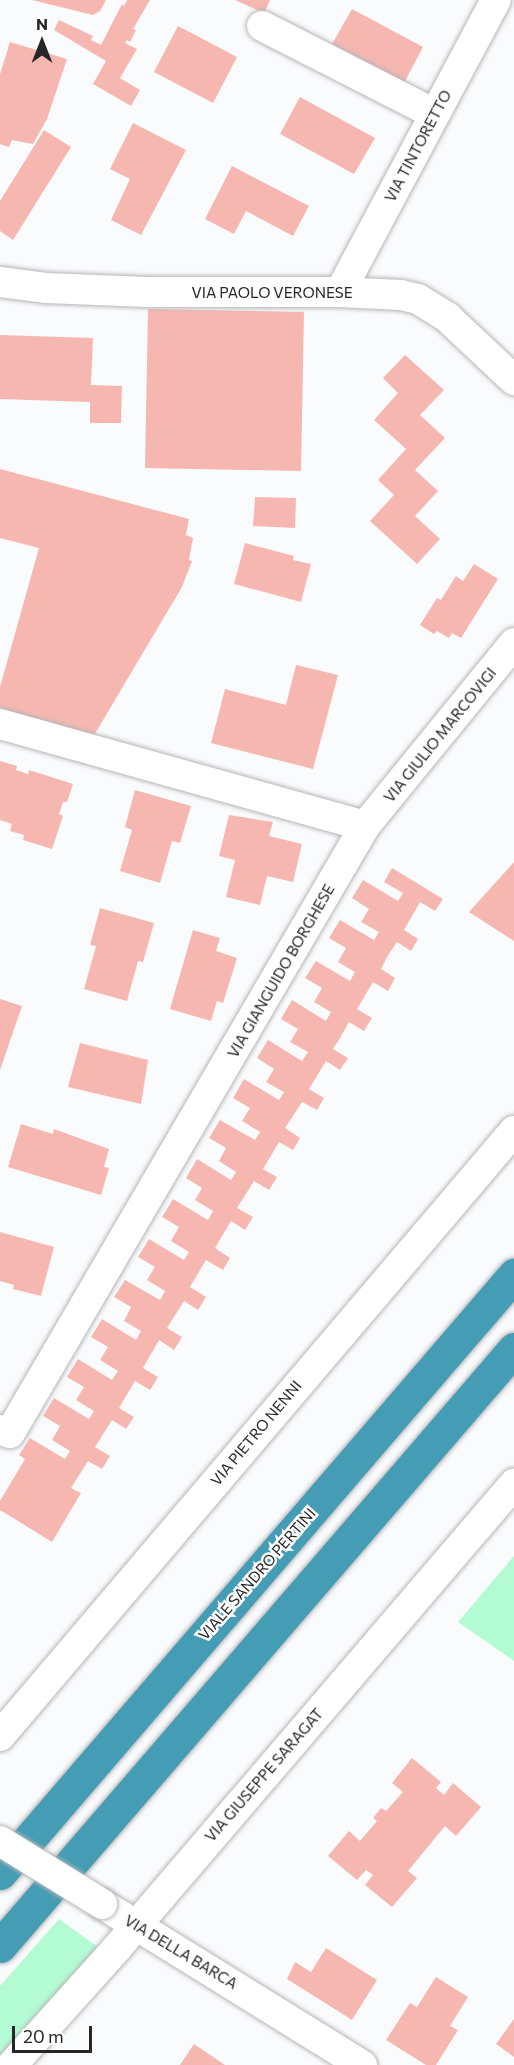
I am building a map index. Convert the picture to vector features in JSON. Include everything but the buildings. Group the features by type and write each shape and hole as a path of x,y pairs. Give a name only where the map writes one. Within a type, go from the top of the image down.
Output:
{"highway":[{"name":"VIALE SANDRO PERTINI","path":"0,1873 514,1275"},
{"path":"0,1946 514,1349"}],"street":[{"name":"VIA TINTORETTO","path":"340,292 495,0"},
{"path":"262,26 435,114"},
{"name":"VIA PAOLO VERONESE","path":"0,282 46,288 147,292 384,293 418,299 448,318 514,380"},
{"name":"VIA GIULIO MARCOVIGI","path":"365,826 514,643"},
{"path":"0,724 365,826"},
{"name":"VIA GIANGUIDO BORGHESE","path":"3,1438 365,826"},
{"name":"VIA PIETRO NENNI","path":"0,1736 514,1131"},
{"name":"VIA GIUSEPPE SARAGAT","path":"12,2065 136,1925 514,1484"},
{"name":"VIA DELLA BARCA","path":"0,1841 362,2065"}],"green space":[{"path":"514,1556 514,1661 458,1622"},
{"path":"59,1919 98,1947 0,2059 0,1986"}]}
